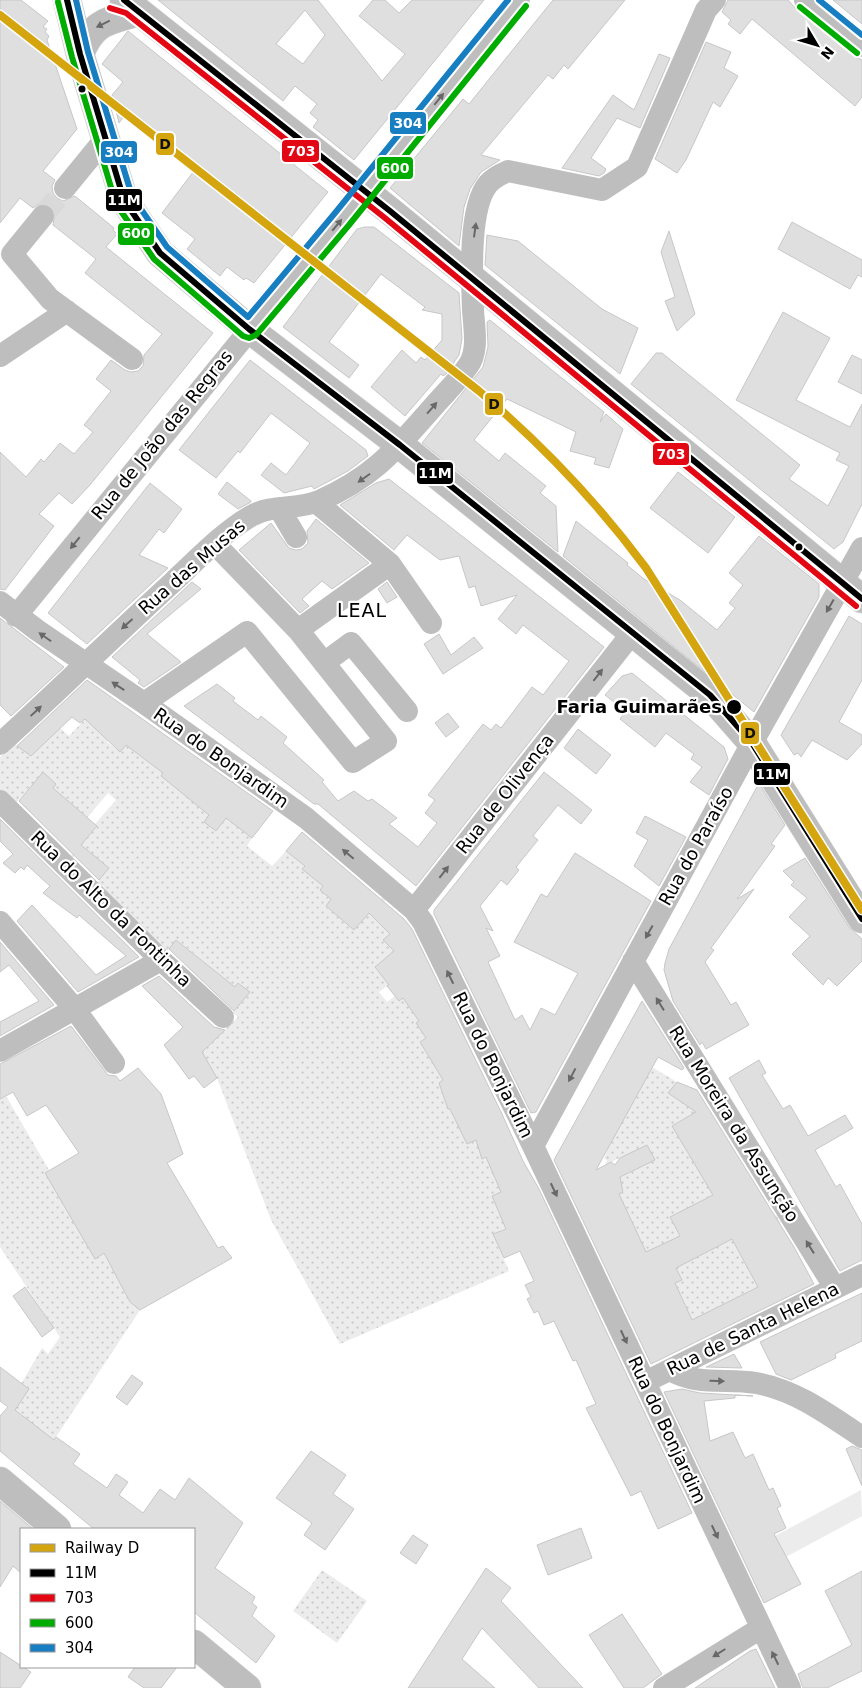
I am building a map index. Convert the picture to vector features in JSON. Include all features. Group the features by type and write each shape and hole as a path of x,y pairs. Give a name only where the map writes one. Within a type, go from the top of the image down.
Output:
{"main road":[{"path":"67,0 80,54 124,200 160,253 249,329 400,445 710,695 752,743 862,919"},
{"path":"80,54 89,33 126,4 473,278 853,591"},
{"path":"0,1481 56,1528"},
{"path":"195,1645 247,1688"}],"street":[{"name":"Rua de João das Regras","path":"8,609 365,191 519,0"},
{"name":"Rua das Musas","path":"0,744 106,643 215,544 251,516 279,508 316,502 359,482 400,445 469,365 476,347 472,254 479,204 487,185 508,171 602,190 626,176 637,167 706,10 715,0"},
{"path":"806,0 862,46"},
{"path":"65,188 106,139"},
{"path":"43,216 12,254 50,299 132,359"},
{"path":"0,356 67,311"},
{"path":"316,502 390,564 430,623"},
{"path":"279,508 296,537"},
{"path":"144,703 247,632 353,762 386,741 298,630 215,544"},
{"name":"Rua do Paraíso","path":"533,1146 752,743 853,591 862,548"},
{"path":"298,630 390,564"},
{"name":"Rua do Bonjardim","path":"8,609 85,665 144,703 306,818 414,910 423,922 533,1146 790,1688"},
{"name":"Rua de Olivença","path":"414,910 633,632"},
{"path":"324,663 351,643 407,711"},
{"name":"Rua do Alto da Fontinha","path":"0,800 161,960 223,1017"},
{"path":"0,922 74,1008 114,1063"},
{"path":"0,1051 161,960"},
{"name":"Rua Moreira da Assunção","path":"633,961 836,1288"},
{"name":"Rua de Santa Helena","path":"645,1382 862,1275"},
{"path":"670,1370 682,1377 696,1381 757,1384 776,1389 812,1404 862,1437"},
{"path":"664,1688 761,1628"}],"shaded area":[{"path":"87,717 108,740 107,742 120,752 130,739 141,748 137,754 143,758 171,763 161,776 193,800 212,784 196,805 207,813 234,778 236,780 205,822 216,831 226,818 252,838 247,846 272,866 286,851 305,866 303,870 323,886 320,890 331,899 326,906 354,930 383,896 386,900 373,912 387,931 402,917 405,920 394,951 375,968 383,977 394,981 379,992 387,1002 395,996 399,1001 403,998 419,1021 416,1023 426,1038 420,1042 432,1061 448,1077 440,1083 448,1109 450,1109 467,1144 476,1140 483,1159 488,1156 501,1192 492,1196 506,1228 493,1234 509,1271 340,1344 271,1220 217,1078 202,1052 238,1017 233,1013 249,992 239,983 235,987 177,940 164,955 96,884 109,868 82,846 72,859 70,857 97,827 95,824 116,800 108,793 87,818 53,788 56,784 43,773 14,805 0,793 0,757 15,744 29,755 60,728 69,736"},
{"path":"652,1067 677,1082 669,1093 696,1112 672,1126 713,1195 670,1217 691,1260 776,1215 781,1223 736,1247 746,1265 769,1273 799,1256 803,1263 692,1321 675,1283 681,1280 620,1264 624,1241 638,1235 619,1194 624,1192 618,1178 654,1160 647,1145 605,1165 607,1160 604,1159 609,1146"},
{"path":"6,1096 49,1170 45,1173 95,1258 104,1253 130,1302 140,1310 54,1440 28,1420 20,1421 23,1415 17,1411 15,1414 13,1412 21,1384 42,1348 48,1354 60,1337 0,1247 0,1099"},
{"path":"861,1490 862,1516 786,1557 775,1536"},
{"path":"322,1570 367,1601 337,1643 293,1611"}],"building":[{"path":"0,0 21,0 48,21 43,27 47,29 45,32 49,36 47,40 77,129 43,171 55,180 52,186 53,193 63,201 75,196 114,228 113,230 117,234 106,247 213,333 90,485 72,504 59,493 39,514 54,526 5,590 0,589 0,452 26,477 41,459 44,462 60,443 74,454 93,432 84,425 111,391 96,379 111,360 125,370 131,372 138,371 143,366 144,355 162,334 85,273 96,259 53,225 55,212 51,206 39,204 33,208 20,198 0,223"},
{"path":"158,0 318,0 382,81 405,54 359,16 373,0 385,0 399,13 412,0 484,0 354,160 313,127 318,120 310,113 317,104 295,86 283,101","holes":["305,10 325,35 303,64 276,44"]},
{"path":"553,0 625,0 568,69 564,65 553,79 548,75 481,155 500,160 481,172 470,189 464,207 459,246 390,188 463,99 469,104"},
{"path":"728,0 788,0 797,10 854,56 862,60 862,97 855,106 752,19 740,34 728,24 731,20 722,12"},
{"path":"833,0 862,0 862,24"},
{"path":"128,31 328,192 254,283 246,278 244,280 227,267 220,276 187,249 195,239 162,213 197,167 125,115 119,123 112,95 123,82 102,64"},
{"path":"706,42 731,52 724,68 738,76 720,107 713,102 686,160 677,173 655,159"},
{"path":"659,54 670,58 640,128 617,118 591,158 606,169 604,173 599,176 562,168 613,95 634,110"},
{"path":"792,222 862,260 862,277 858,275 850,289 778,249"},
{"path":"374,227 459,293 462,339 459,355 446,374 443,376 441,374 405,416 371,387 402,350 416,363 421,357 425,360 442,340 442,314 422,310 425,307 381,274 329,342 359,365 349,378 283,327 357,229"},
{"path":"669,231 695,314 677,331 665,301 675,297 661,252"},
{"path":"487,235 518,241 602,309 638,328 620,374 485,265"},
{"path":"783,312 830,338 796,400 850,427 862,404 862,504 843,542 834,549 631,384 656,353 662,353 800,465 789,479 828,506 849,466 836,460 840,453 736,400"},
{"path":"490,320 604,412 600,422 606,414 623,429 609,468 594,464 596,458 570,451 576,432 507,399 474,440 499,461 505,453 546,486 540,493 556,506 558,552 422,443 483,367 488,347 487,322"},
{"path":"852,355 862,360 862,394 838,382"},
{"path":"250,360 366,450 368,456 348,471 314,489 312,486 284,493 261,475 271,463 286,475 310,443 271,413 240,453 238,451 216,478 179,450"},
{"path":"678,472 735,517 708,553 650,508"},
{"path":"389,479 604,647 416,886 318,804 314,804 184,706 217,684 235,698 233,701 258,720 261,716 287,737 283,743 324,780 322,782 338,801 354,791 368,801 372,799 397,818 389,824 418,847 437,823 425,813 435,800 428,795 483,724 491,730 496,724 501,728 532,687 543,695 569,661 523,625 516,634 498,619 517,595 481,606 475,586 469,588 459,556 440,560 407,535 394,550 340,505 376,483"},
{"path":"227,482 251,502 238,509 218,494"},
{"path":"150,483 182,509 164,533 159,529 139,555 168,568 87,644 48,613"},
{"path":"316,519 369,563 332,589 322,581 302,599 309,606 300,613 239,550 271,523 289,548 302,549 308,543 307,531"},
{"path":"576,521 628,563 627,565 644,579 680,600 717,630 735,608 729,603 743,585 729,573 759,536 819,584 819,597 754,712 563,556"},
{"path":"192,582 201,589 147,634 181,662 144,687 138,683 140,680 112,657"},
{"path":"387,582 397,597 387,603 378,589"},
{"path":"849,616 862,624 862,680 839,722 862,735 862,744 847,760 812,740 801,757 798,753 794,755 781,735"},
{"path":"0,618 64,667 11,716 0,705"},
{"path":"439,634 451,655 474,637 483,648 443,674 424,644"},
{"path":"632,673 724,747 728,759 709,795 690,782 702,767 691,759 694,754 666,733 655,747 620,719 626,711 605,695 622,676"},
{"path":"87,680 273,811 252,838 226,818 216,831 204,822 209,815 161,776 163,773 126,745 120,752 85,719 80,723 72,717 31,756 17,746"},
{"path":"448,713 459,727 446,737 435,723"},
{"path":"578,729 611,755 596,774 564,748"},
{"path":"43,772 56,784 53,788 97,826 81,845 109,868 99,880 19,801"},
{"path":"544,772 592,810 581,824 558,805 533,836 538,840 516,867 519,870 507,885 501,880 480,906 493,931 486,928 500,956 488,962 515,1020 522,1015 530,1030 541,1008 555,1015 578,973 514,942 541,894 547,897 575,853 651,901 536,1112 531,1113 434,914 434,910"},
{"path":"759,783 785,825 771,844 775,846 737,899 754,889 711,948 714,950 705,962 731,1005 736,1002 749,1025 706,1049 702,1042 700,1045 673,1001 664,970 665,963 669,949"},
{"path":"645,816 686,837 659,886 634,866 648,840 636,833"},
{"path":"0,819 139,957 78,992 17,921 32,905 96,975 126,956 79,915 77,918 43,893 50,886 27,865 24,870 21,867 15,873 3,863 13,854 0,841"},
{"path":"302,832 404,919 412,929 523,1161 539,1189 692,1513 658,1529 641,1491 631,1496 586,1408 596,1404 576,1360 573,1361 554,1321 544,1325 538,1311 534,1313 527,1299 531,1297 525,1285 534,1281 520,1251 504,1258 493,1234 506,1229 492,1196 501,1192 486,1157 482,1159 476,1140 467,1144 450,1109 448,1109 439,1083 443,1080 420,1042 426,1038 416,1023 419,1021 403,998 399,1001 375,967 394,951 383,940 390,934 369,913 354,930 326,906 331,899 320,890 323,886 302,869 305,866 286,851"},
{"path":"805,858 849,927 862,939 862,961 837,986 828,978 823,985 792,954 810,936 789,917 807,898 791,885 794,882 783,871"},
{"path":"176,940 235,987 238,983 250,992 234,1011 169,949"},
{"path":"0,942 54,1005 0,1036 0,1022 39,1001 9,965 0,972"},
{"path":"159,976 214,1027 225,1030 202,1052 217,1078 204,1088 194,1076 189,1079 164,1045 183,1027 142,986"},
{"path":"642,1001 684,1068 682,1070 658,1057 596,1170 611,1162 615,1165 620,1158 647,1145 655,1160 620,1177 623,1192 619,1194 646,1252 680,1236 670,1217 713,1195 672,1126 696,1112 668,1093 677,1082 697,1090 794,1247 814,1284 651,1364 554,1160","holes":["732,1239 758,1287 692,1320 675,1283 682,1280 676,1268"]},
{"path":"71,1026 108,1075 116,1076 120,1081 138,1068 161,1094 183,1154 167,1163 218,1248 223,1246 232,1258 140,1310 130,1302 104,1253 95,1259 45,1173 79,1153 46,1105 27,1116 13,1092 0,1099 0,1064"},
{"path":"759,1060 766,1073 762,1075 783,1109 790,1105 808,1136 845,1115 853,1128 815,1150 836,1187 840,1184 862,1224 862,1260 840,1271 729,1078"},
{"path":"25,1287 54,1328 42,1337 13,1296"},
{"path":"862,1293 862,1341 835,1354 836,1358 791,1380 776,1374 760,1342"},
{"path":"734,1354 742,1368 706,1367"},
{"path":"0,1367 29,1389 15,1410 54,1440 56,1437 80,1454 73,1464 107,1488 116,1474 128,1482 119,1495 143,1513 160,1489 175,1500 189,1478 243,1523 215,1568 255,1597 252,1603 257,1607 252,1616 275,1636 256,1663 195,1613 195,1528 93,1528 0,1451 0,1416 8,1407 0,1401"},
{"path":"132,1375 143,1383 127,1405 116,1397"},
{"path":"682,1389 700,1393 753,1396 735,1395 735,1398 704,1401 710,1441 733,1432 745,1458 753,1454 769,1490 773,1488 781,1506 777,1508 786,1528 774,1534 801,1584 764,1603 664,1392"},
{"path":"852,1446 862,1450 862,1486 846,1449"},
{"path":"311,1451 346,1475 333,1494 354,1509 325,1550 304,1535 312,1523 276,1498"},
{"path":"0,1501 32,1528 20,1528 20,1572 13,1566 0,1587"},
{"path":"581,1528 592,1558 548,1575 537,1545"},
{"path":"413,1535 428,1545 416,1564 400,1553"},
{"path":"486,1568 511,1588 501,1601 583,1688 539,1688 482,1628 462,1659 495,1688 408,1688"},
{"path":"862,1571 862,1671 827,1688 803,1688 798,1674 852,1645 825,1591"},
{"path":"622,1614 662,1674 643,1688 624,1688 589,1635"},
{"path":"756,1649 775,1688 695,1688 750,1651"},
{"path":"0,1652 20,1665 20,1668 25,1668 31,1672 20,1688 0,1688"},
{"path":"134,1668 176,1668 161,1688 144,1688 128,1677"}],"tunnel":[{"path":"43,216 65,188"}],"rail line":[{"name":"D","path":"0,15 479,391 547,453 608,520 646,568 862,910"}],"transit line":[{"name":"11M","path":"67,0 80,54 124,200 160,253 249,329 400,445 710,695 752,743 862,919"},
{"name":"304","path":"76,0 88,52 132,196 167,247 248,317 508,0"},
{"name":"11M","path":"124,0 390,211 862,599"},
{"name":"304","path":"819,0 862,35"},
{"name":"600","path":"58,2 72,57 116,204 154,259 243,336 249,338 256,335 349,225 526,6"},
{"name":"600","path":"800,7 857,53"},
{"name":"703","path":"110,8 126,13 385,218 856,606"}],"place":[{"name":"Faria Guimarães","path":"734,707"}],"district":[{"name":"LEAL","path":"362,610"}]}
